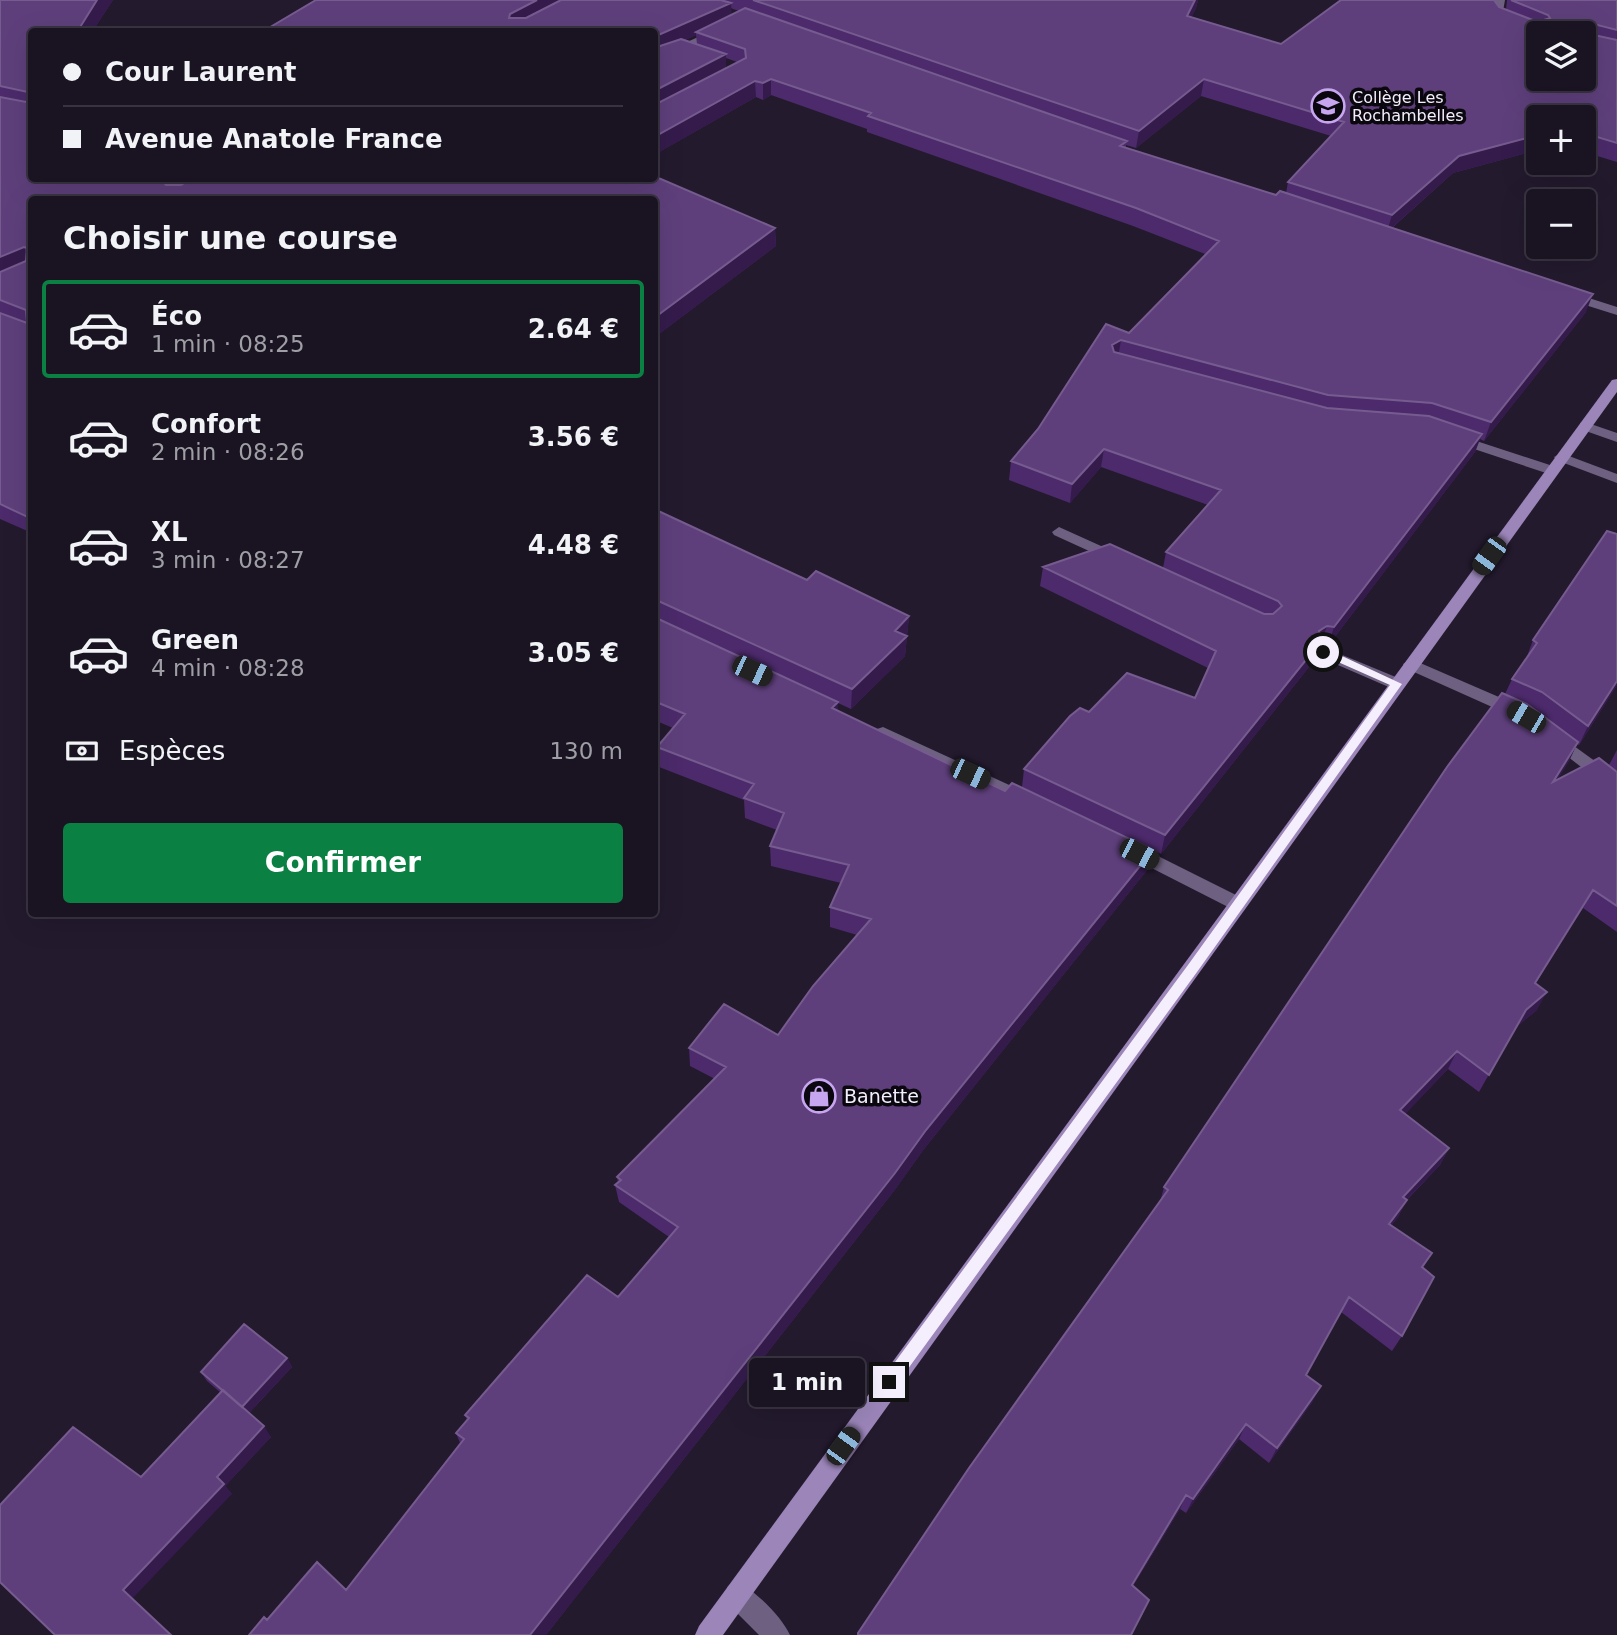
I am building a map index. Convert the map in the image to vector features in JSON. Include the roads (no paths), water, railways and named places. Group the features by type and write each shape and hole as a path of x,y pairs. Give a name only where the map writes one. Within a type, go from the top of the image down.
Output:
{"main road":[{"path":"708,1635 889,1382 1617,383"}],"street":[{"path":"1500,0 1496,15 1499,19 1526,31"},
{"path":"658,59 731,25"},
{"path":"680,48 692,52"},
{"path":"1550,289 1617,311"},
{"path":"1585,426 1617,438"},
{"path":"1437,432 1617,479"},
{"path":"1059,532 1132,565"},
{"path":"1323,652 1397,684"},
{"path":"1411,664 1526,717"},
{"path":"866,725 1041,807"},
{"path":"1545,731 1617,786"},
{"path":"1116,842 1238,904"},
{"path":"737,1595 777,1635"}],"place":[{"name":"Collège Les Rochambelles","path":"1328,106"},
{"name":"Banette","path":"819,1096"}]}
